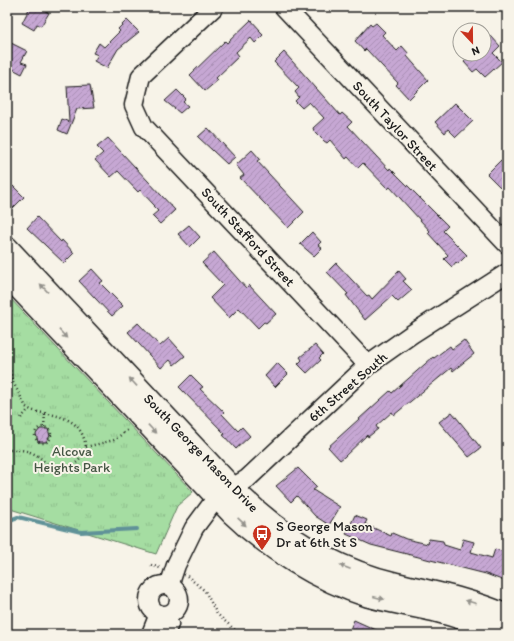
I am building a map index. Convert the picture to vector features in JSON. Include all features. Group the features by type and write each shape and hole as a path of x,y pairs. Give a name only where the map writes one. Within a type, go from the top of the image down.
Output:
{"main road":[{"name":"South George Mason Drive","path":"7,248 224,492 244,525 291,559 329,580 369,596 461,617 503,634"},
{"name":"South George Mason Drive","path":"7,275 224,492 256,511 283,532 312,551 339,565 395,584 471,601 507,616"}],"street":[{"name":"South Stafford Street","path":"214,7 141,76 134,105 144,127 368,365"},
{"name":"South Taylor Street","path":"284,7 507,244"},
{"name":"6th Street South","path":"224,492 247,479 368,365 412,334 507,273"},
{"path":"151,634 156,619 164,622 178,605 178,595 173,588 172,579 194,528 224,492"}],"path":[{"path":"7,359 12,379 23,403 28,409 59,416 76,425 82,432 86,447 79,461 69,467 61,469 47,464 31,452 22,450 7,450"},
{"path":"7,380 12,379"},
{"path":"21,418 28,409"},
{"path":"44,428 45,413"},
{"path":"86,447 114,440 131,427"},
{"path":"44,428 49,430 51,436 47,442 41,443 36,439 35,434 37,430 44,428"},
{"path":"151,565 172,579 187,576 205,591 217,614 235,630 245,634"}],"green space":[{"name":"Alcova Heights Park","path":"7,295 193,492 177,506 156,554 7,508"}],"building":[{"path":"30,7 38,7 49,13 41,26 37,24 34,30 22,23"},
{"path":"127,20 139,32 118,49 107,68 94,61 98,55 93,53 99,43 104,47 120,31 118,29"},
{"path":"251,20 263,35 255,43 251,38 236,52 239,56 216,78 218,80 205,91 190,75 225,41 227,43"},
{"path":"376,23 385,32 382,35 397,51 402,46 409,54 407,56 428,80 409,99 396,85 398,83 366,49 364,51 355,41 370,24 372,26"},
{"path":"492,37 500,46 493,53 502,62 485,77 477,69 473,72 464,62 492,62"},
{"path":"11,43 27,51 21,62 27,64 22,74 7,66 7,50"},
{"path":"284,52 340,115 342,113 352,122 348,126 389,170 390,168 448,226 443,231 467,255 458,264 456,262 452,267 444,259 448,255 428,233 430,231 390,187 388,189 363,163 358,168 348,157 346,159 330,140 327,143 314,131 313,128 324,118 309,102 302,108 295,101 299,97 295,92 299,88 274,62"},
{"path":"90,85 94,108 77,109 67,134 58,130 62,119 69,122 67,86"},
{"path":"177,90 186,99 183,102 188,106 180,113 165,101"},
{"path":"455,103 473,121 456,137 448,129 445,133 435,122"},
{"path":"208,128 235,157 227,164 198,137"},
{"path":"108,138 175,210 160,224 152,216 158,211 140,190 138,192 118,171 111,177 95,160 103,153 97,147"},
{"path":"252,150 260,159 257,161 304,212 288,228 240,178 244,175 236,165"},
{"path":"501,160 507,166 507,181 500,187 487,174"},
{"path":"13,186 24,197 12,209 7,204 7,191"},
{"path":"37,217 74,253 64,263 27,228"},
{"path":"189,225 200,237 190,247 178,234"},
{"path":"312,232 321,242 318,245 322,248 314,256 300,244"},
{"path":"214,252 246,288 249,285 276,314 266,323 264,322 258,328 239,308 229,318 210,298 223,285 202,263"},
{"path":"336,263 367,296 369,295 372,299 399,271 406,279 403,281 412,290 398,302 392,296 365,320 346,295 348,294 327,272"},
{"path":"92,269 103,281 100,283 123,306 112,316 79,281"},
{"path":"138,323 160,346 169,338 185,356 174,365 170,360 161,368 128,332"},
{"path":"464,340 474,354 453,371 451,368 394,415 392,412 376,426 378,429 368,437 367,435 344,457 340,460 328,447 390,391 392,393 433,357 434,358 450,346 452,349"},
{"path":"315,345 323,354 319,358 321,360 307,373 298,364 302,360 300,357"},
{"path":"277,363 288,374 275,387 265,376"},
{"path":"191,375 203,387 200,389 224,412 222,414 238,431 242,427 250,436 236,449 223,435 225,434 179,387"},
{"path":"452,412 481,448 469,457 439,422"},
{"path":"40,429 48,429 50,436 46,442 38,442 36,434"},
{"path":"298,468 317,487 313,490 340,507 329,525 315,516 297,496 291,502 276,486"},
{"path":"355,515 367,520 365,524 391,536 392,533 406,539 428,544 429,539 443,541 444,545 460,550 463,539 474,542 471,552 492,558 495,549 507,553 507,582 486,574 371,545 346,534"},
{"path":"354,620 385,634 348,634"}],"waterway":[{"path":"7,521 18,517 81,532 137,529"}],"place":[{"name":"S George Mason Dr at 6th St S","path":"262,551"}]}
